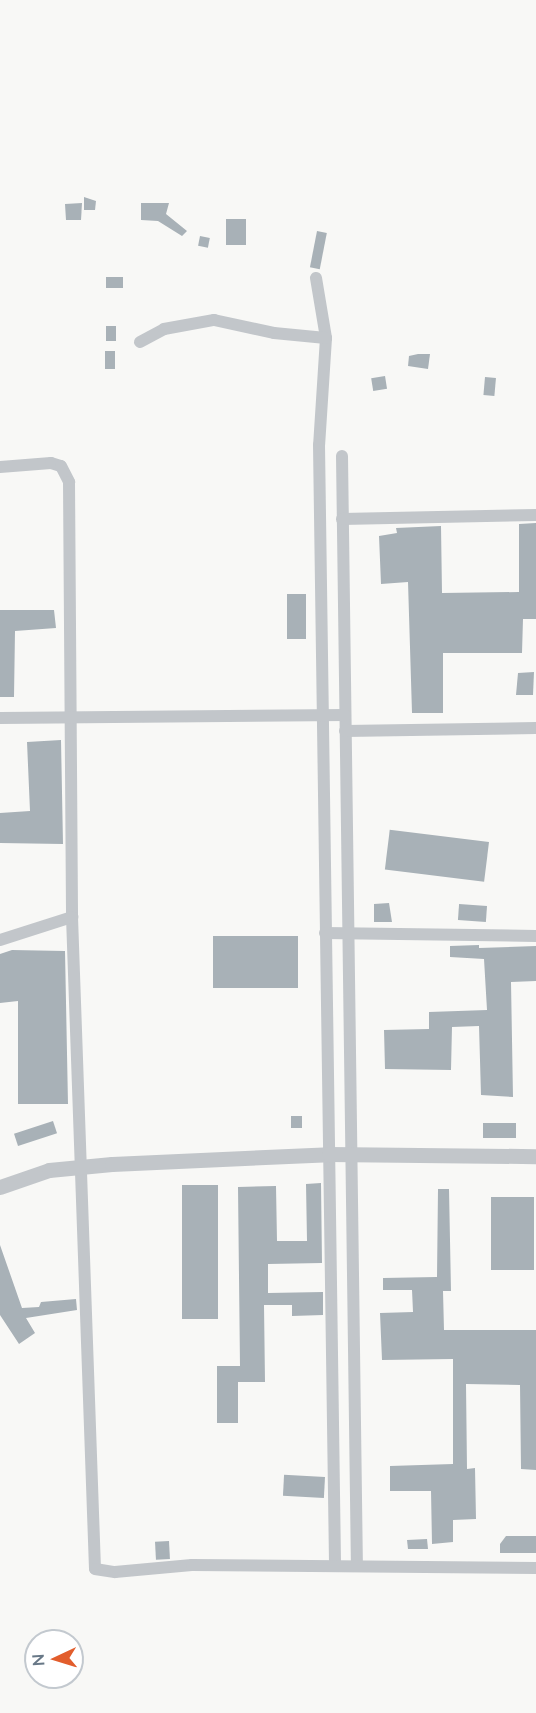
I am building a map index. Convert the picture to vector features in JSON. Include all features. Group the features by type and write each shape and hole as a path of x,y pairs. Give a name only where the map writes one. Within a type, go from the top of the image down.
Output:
{"street":[{"path":"316,278 326,338 319,445 335,1566"},
{"path":"140,342 164,329 214,320 274,333 326,338"},
{"path":"342,456 357,1566"},
{"path":"0,467 51,463 61,466 69,482 67,716 95,1569 115,1572 192,1565 536,1568"},
{"path":"342,519 536,514"},
{"path":"0,718 345,715"},
{"path":"345,731 536,728"},
{"path":"0,940 72,917"},
{"path":"325,933 536,936"},
{"path":"0,1187 49,1170 81,1166 328,1154 536,1156"}],"building":[{"path":"84,197 96,201 95,210 84,210"},
{"path":"82,203 81,220 66,220 65,204"},
{"path":"141,203 169,203 166,214 187,231 182,236 158,221 141,220"},
{"path":"226,219 246,219 246,245 226,245"},
{"path":"317,231 327,233 320,269 310,267"},
{"path":"200,236 210,238 208,248 198,246"},
{"path":"106,277 123,277 123,288 106,288"},
{"path":"106,326 116,326 116,341 106,341"},
{"path":"105,351 115,351 115,369 105,369"},
{"path":"430,354 428,369 408,366 409,356"},
{"path":"385,376 387,389 373,391 371,378"},
{"path":"485,377 496,378 494,396 483,395"},
{"path":"536,523 536,619 523,619 522,653 443,653 443,713 412,713 408,582 381,584 379,536 397,533 396,528 441,526 442,593 519,592 519,524"},
{"path":"287,594 306,594 306,639 287,639"},
{"path":"0,610 54,610 56,628 15,631 14,697 0,697"},
{"path":"534,672 533,695 516,695 518,673"},
{"path":"61,740 63,844 0,843 0,813 30,811 27,742"},
{"path":"390,830 489,842 484,882 385,870"},
{"path":"389,903 392,922 374,922 374,904"},
{"path":"459,904 487,906 486,922 458,920"},
{"path":"213,936 298,936 298,988 213,988"},
{"path":"479,945 479,948 536,946 536,981 511,982 513,1097 481,1095 479,1026 452,1027 451,1070 385,1069 384,1030 429,1029 429,1012 487,1010 484,959 450,957 450,946"},
{"path":"12,950 65,951 68,1104 18,1104 18,1001 0,1003 0,954"},
{"path":"291,1116 302,1116 302,1128 291,1128"},
{"path":"53,1121 57,1133 18,1146 14,1134"},
{"path":"483,1123 516,1123 516,1138 483,1138"},
{"path":"321,1183 322,1263 268,1264 268,1293 323,1292 323,1315 292,1316 292,1305 264,1305 265,1382 238,1382 238,1423 217,1423 217,1366 240,1366 238,1187 276,1186 277,1241 307,1241 306,1184"},
{"path":"182,1185 218,1185 218,1319 182,1319"},
{"path":"438,1189 449,1189 451,1291 443,1291 444,1330 536,1330 536,1470 521,1469 520,1385 466,1384 467,1469 475,1468 476,1519 453,1520 453,1542 432,1544 431,1491 390,1491 390,1466 453,1464 453,1359 382,1360 380,1313 413,1312 412,1290 383,1290 383,1278 437,1277"},
{"path":"491,1197 534,1197 534,1270 491,1270"},
{"path":"0,1245 22,1308 39,1307 41,1302 76,1299 77,1310 26,1318 35,1333 19,1344 0,1315"},
{"path":"284,1475 325,1477 324,1498 283,1496"},
{"path":"506,1536 536,1536 536,1553 500,1553 500,1544"},
{"path":"427,1539 428,1549 408,1549 407,1540"},
{"path":"169,1541 170,1559 156,1560 155,1542"}]}
